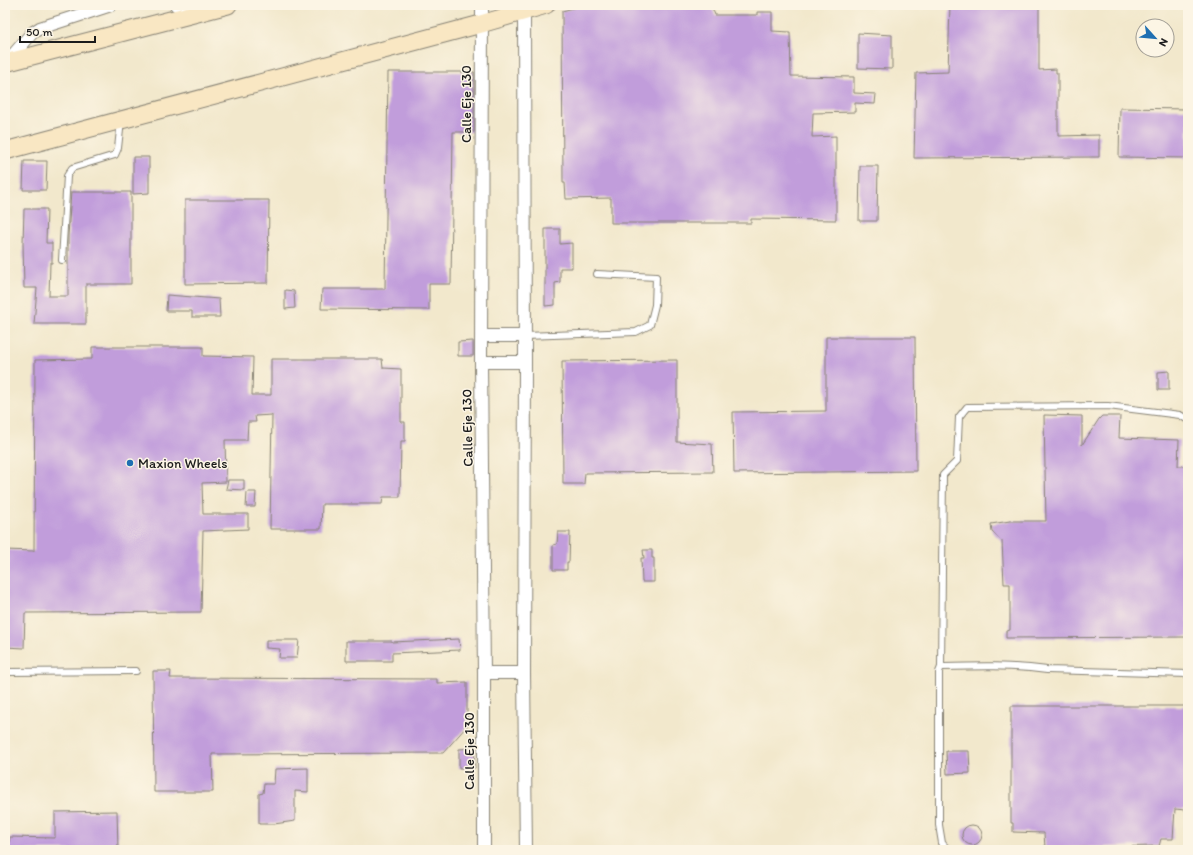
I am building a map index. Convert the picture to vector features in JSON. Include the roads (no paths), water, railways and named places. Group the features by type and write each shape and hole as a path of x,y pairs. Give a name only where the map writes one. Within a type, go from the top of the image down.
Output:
{"street":[{"path":"6,62 32,33 40,28 111,5"},
{"path":"176,5 198,13"},
{"path":"6,62 228,5"},
{"name":"Calle Eje 130","path":"482,5 481,362 484,850"},
{"path":"5,151 481,24 524,8 546,5"},
{"path":"524,8 524,673 526,850"},
{"path":"482,336 525,336"},
{"path":"481,362 525,362"},
{"path":"484,673 524,673"}],"lane":[{"path":"5,5 5,13"},
{"path":"62,260 66,176 72,168 115,155 118,148 121,120"},
{"path":"525,336 636,332 650,325 655,305 656,277 597,274"},
{"path":"948,850 942,843 939,825 939,672 942,667 943,475 957,461 959,417 967,407 1108,406 1180,415 1188,420"},
{"path":"942,667 981,666 1047,670 1188,674"},
{"path":"5,672 136,671"}],"place":[{"name":"Maxion Wheels","path":"130,463"}]}
